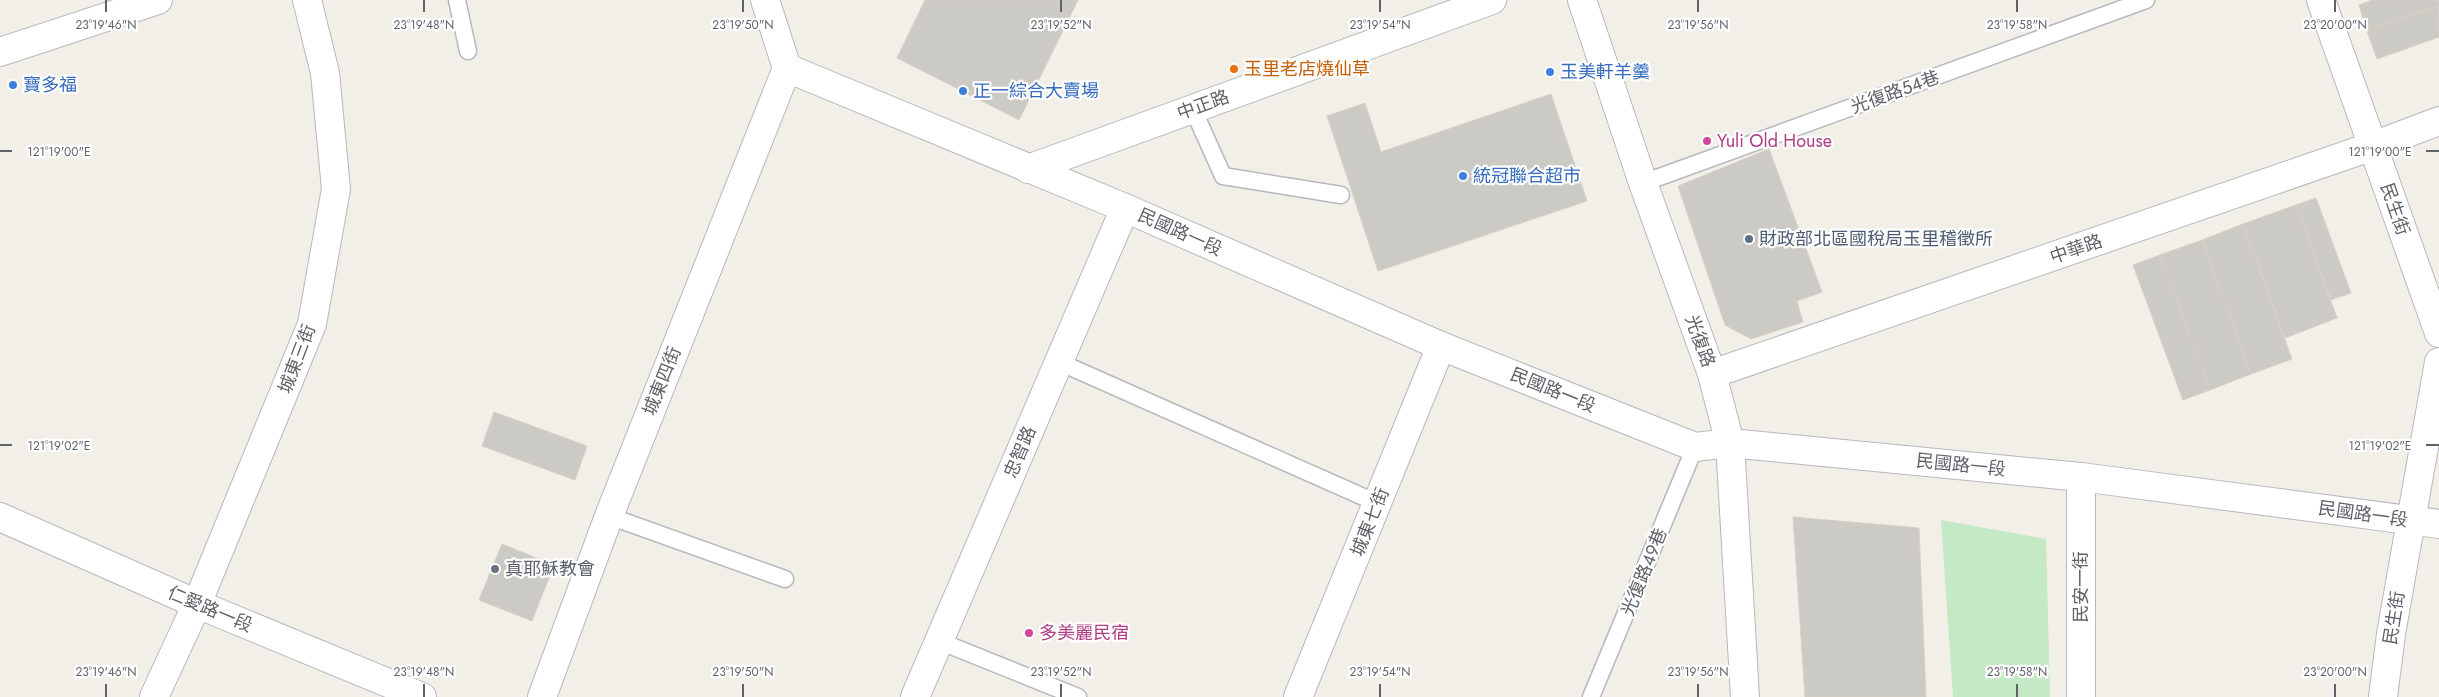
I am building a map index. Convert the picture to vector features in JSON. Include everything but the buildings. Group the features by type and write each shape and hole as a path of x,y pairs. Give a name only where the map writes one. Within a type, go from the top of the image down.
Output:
{"street":[{"path":"0,52 158,0"},
{"name":"城東三街","path":"154,697 197,604 312,324 336,189 324,73 306,0"},
{"path":"765,0 787,68"},
{"name":"中正路","path":"1028,169 1492,0"},
{"name":"光復路","path":"1582,0 1643,183 1712,374 1730,443 1746,697"},
{"name":"民生街","path":"2321,0 2439,333"},
{"name":"民國路一段","path":"787,68 1125,208 1441,346 1695,447 1730,443 2081,477 2439,524"},
{"name":"城東四街","path":"542,697 609,516 787,68"},
{"name":"中華路","path":"1712,374 2373,146 2439,121"},
{"name":"忠智路","path":"915,697 1125,208"},
{"name":"城東七街","path":"1298,697 1441,346"},
{"name":"民生街","path":"2383,697 2391,634 2439,362"},
{"name":"民安一街","path":"2081,477 2082,697"},
{"name":"仁愛路一段","path":"0,517 197,604 422,697"}],"lane":[{"path":"457,0 468,51"},
{"name":"光復路54巷","path":"1643,183 2146,0"},
{"path":"1192,109 1223,176 1341,195"},
{"path":"1059,362 1377,503"},
{"name":"光復路49巷","path":"1591,697 1695,447"},
{"path":"609,516 786,579"},
{"path":"939,640 1078,697"}],"green space":[{"path":"1941,520 2046,539 2050,697 1953,697"}],"place":[{"name":"玉里老店燒仙草","path":"1234,69"},
{"name":"玉美軒羊羹","path":"1550,72"},
{"name":"寶多福","path":"13,85"},
{"name":"正一綜合大賣場","path":"963,91"},
{"name":"Yuli Old House","path":"1707,141"},
{"name":"統冠聯合超市","path":"1463,176"},
{"name":"財政部北區國稅局玉里稽徵所","path":"1749,239"},
{"name":"真耶穌教會","path":"495,569"},
{"name":"多美麗民宿","path":"1029,633"}]}
